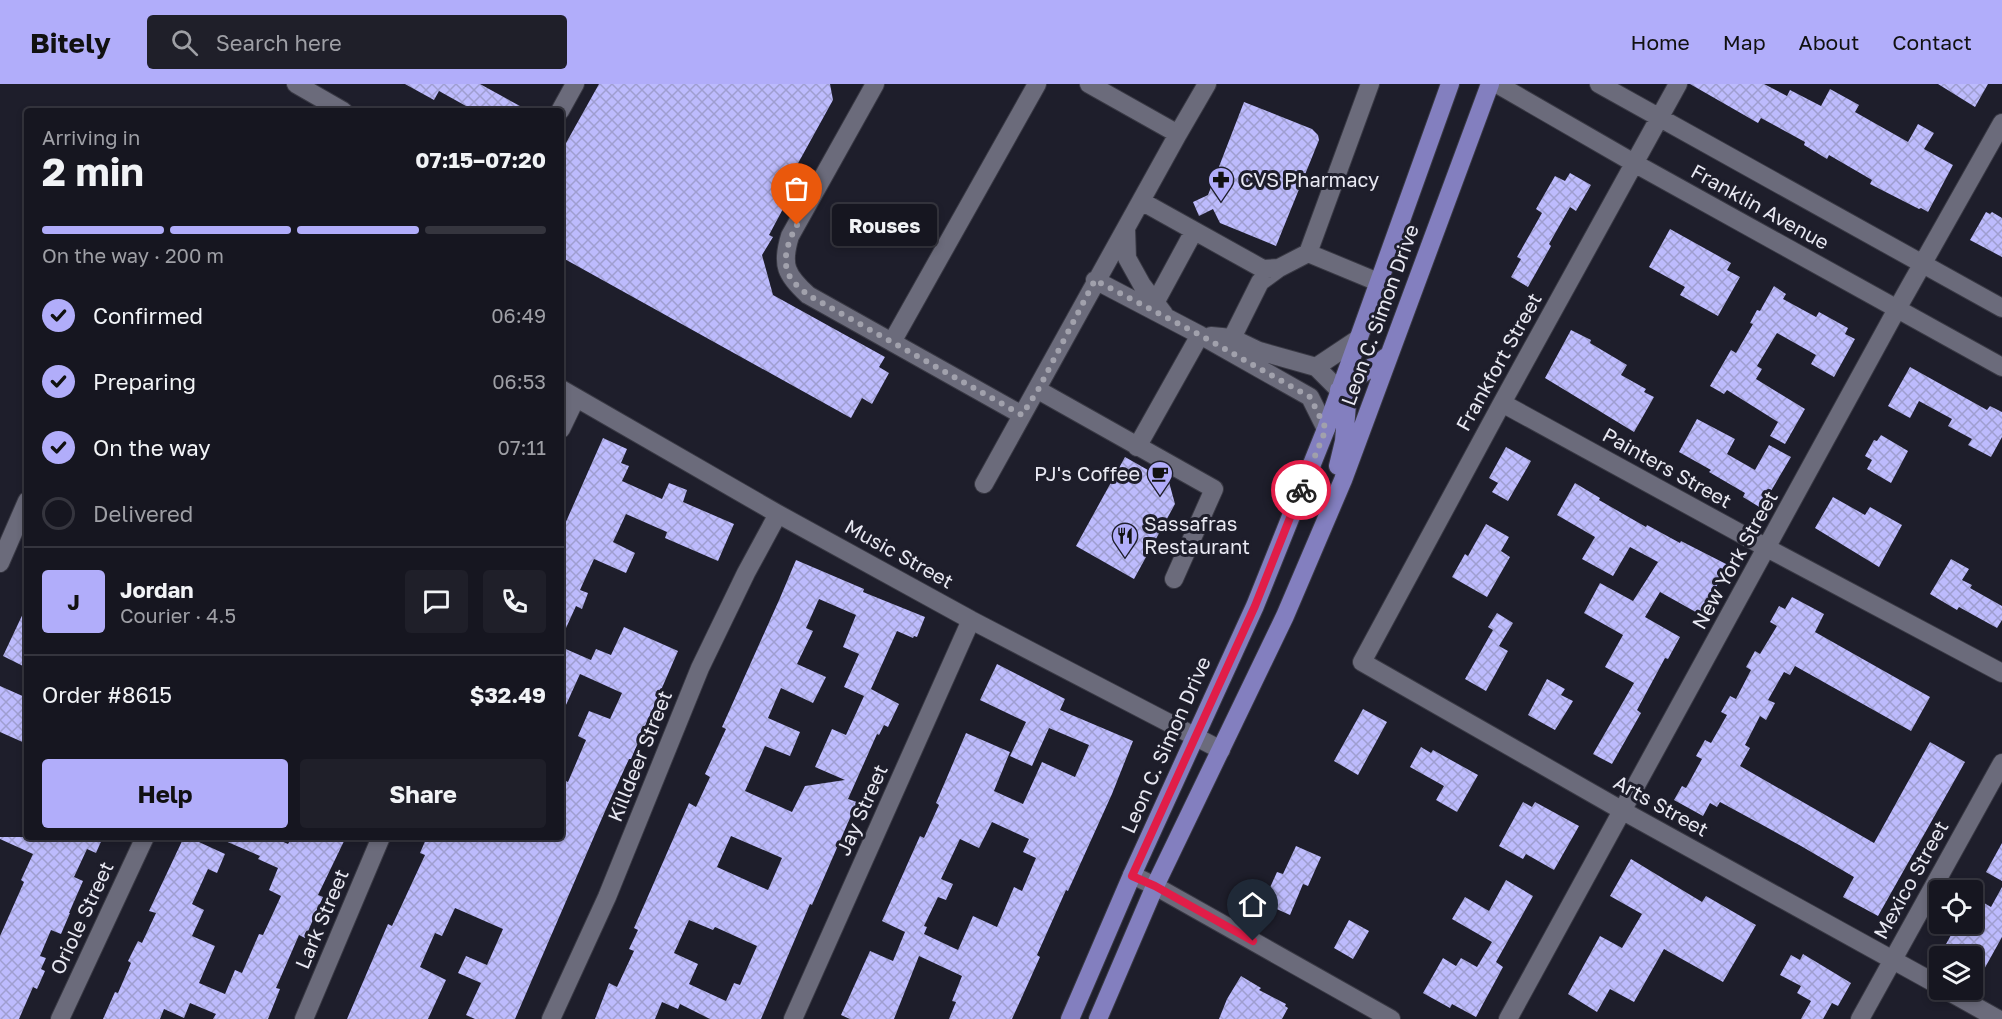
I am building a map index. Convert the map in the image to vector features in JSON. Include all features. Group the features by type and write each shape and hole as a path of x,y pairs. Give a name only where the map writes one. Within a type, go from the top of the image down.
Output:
{"main road":[{"name":"Leon C. Simon Drive","path":"1070,1019 1132,876 1255,606 1326,429 1450,84"},
{"name":"Leon C. Simon Drive","path":"1098,1019 1155,886 1285,616 1328,514 1490,84"},
{"path":"1328,514 1344,441 1347,404 1339,390 1389,355"},
{"path":"1255,606 1285,616"}],"street":[{"path":"296,84 338,108"},
{"path":"562,108 574,84"},
{"path":"875,84 790,236 786,250 786,263 791,280 808,295 1022,415"},
{"path":"892,342 1037,84"},
{"path":"1089,84 1178,134"},
{"path":"984,484 1038,390 1095,280 1208,84"},
{"path":"1232,338 1260,282 1279,268 1308,253 1370,84"},
{"name":"Franklin Avenue","path":"1497,84 1634,163 2002,367"},
{"name":"Franklin Avenue","path":"1599,84 2002,308"},
{"name":"Frankfort Street","path":"1362,663 1678,84"},
{"name":"New York Street","path":"1508,1019 2002,123"},
{"path":"1142,201 1263,269 1279,268"},
{"path":"1126,228 1127,258 1142,285 1166,318"},
{"path":"1155,303 1194,231"},
{"path":"1308,253 1378,282"},
{"path":"1095,280 1200,335 1310,397 1326,429"},
{"path":"1200,335 1232,338 1259,351 1316,368 1339,390"},
{"path":"1137,447 1200,335"},
{"path":"1316,368 1358,339"},
{"path":"1038,390 1214,489 1174,579"},
{"path":"1310,397 1339,390"},
{"path":"564,414 568,394"},
{"name":"Music Street","path":"568,394 778,514 971,620 1221,750"},
{"name":"Painters Street","path":"1502,404 2002,673"},
{"path":"0,563 24,508"},
{"name":"Killdeer Street","path":"551,1019 607,897 700,668 746,573 778,514"},
{"name":"Jay Street","path":"793,1019 971,620"},
{"name":"Arts Street","path":"1362,663 1623,811 1929,980"},
{"name":"Mexico Street","path":"1860,1019 2002,763"},
{"name":"Oriole Street","path":"60,1019 145,840"},
{"name":"Lark Street","path":"304,1019 380,840"},
{"path":"1132,876 1155,886 1391,1019"},
{"path":"1964,1000 1998,1019"}],"building":[{"path":"405,84 480,84 524,108 470,108 439,91 434,100"},
{"path":"599,84 830,84 833,100 791,176 789,190 792,192 769,235 773,237 762,255 773,295 885,357 879,367 889,373 872,404 862,398 851,418 564,259 564,147"},
{"path":"1690,84 1764,84 1787,96 1790,90 1821,106 1830,89 1859,105 1855,112 1908,142 1918,124 1934,133 1924,149 1953,165 1928,212 1870,184 1872,180 1829,155 1827,159 1804,145 1805,142 1761,118 1758,123"},
{"path":"1938,84 1988,84 1975,107"},
{"name":"CVS Pharmacy","path":"1244,102 1312,129 1318,135 1319,140 1276,246 1220,223 1213,209 1199,216 1193,202 1208,195"},
{"path":"1570,173 1591,185 1576,211 1570,207 1528,287 1511,277 1521,259 1517,257 1542,213 1536,209 1555,176 1565,181"},
{"path":"1986,212 1990,214 1992,212 2002,218 2002,257 1970,240"},
{"path":"1670,229 1731,263 1727,270 1740,277 1718,316 1680,295 1685,287 1649,267"},
{"path":"1774,286 1786,294 1783,299 1816,317 1819,312 1848,328 1845,334 1855,339 1834,377 1811,364 1816,355 1777,333 1757,366 1762,369 1756,379 1805,409 1785,444 1770,436 1778,422 1727,390 1724,394 1710,386 1731,350 1736,353 1753,324 1750,323 1757,310 1760,311"},
{"path":"1571,330 1591,340 1590,343 1627,365 1621,375 1646,389 1644,392 1654,397 1634,432 1545,378"},
{"path":"1910,367 1987,410 1990,406 2002,412 2002,437 1991,457 1968,445 1972,439 1948,426 1952,419 1919,401 1910,418 1888,406"},
{"path":"1697,419 1735,439 1727,454 1755,470 1769,445 1791,457 1761,508 1743,497 1745,493 1679,452"},
{"path":"1881,435 1908,451 1891,483 1867,469 1872,460 1865,456 1874,440 1877,441"},
{"path":"603,438 627,449 621,463 629,466 622,481 662,499 669,483 687,490 683,502 734,524 718,561 665,538 667,532 626,514 613,542 635,553 626,573 594,559 580,590 588,593 582,609 576,606 564,632 564,526"},
{"path":"1506,447 1531,461 1508,501 1492,492 1498,483 1489,478"},
{"path":"1125,457 1169,482 1175,504 1134,579 1076,546"},
{"path":"1575,483 1600,498 1599,500 1646,527 1647,525 1728,565 1701,615 1660,592 1645,617 1680,637 1668,659 1665,658 1637,710 1641,713 1612,764 1593,754 1634,683 1605,667 1623,635 1584,613 1600,583 1633,601 1658,562 1630,547 1613,576 1582,559 1595,537 1557,515"},
{"path":"1833,497 1865,515 1870,507 1902,525 1879,567 1815,528"},
{"path":"1486,524 1509,537 1501,551 1510,557 1487,597 1452,577 1465,554 1468,556"},
{"path":"1951,559 1969,569 1962,580 1972,585 1970,588 2002,606 2002,620 1997,628 1959,607 1957,610 1930,594"},
{"path":"796,560 864,589 863,592 925,617 917,637 913,638 897,631 871,689 899,704 888,727 884,725 879,735 877,734 848,799 857,802 812,905 810,904 761,1019 710,1019 680,1004 678,1009 662,1002 655,1019 595,1019 609,983 617,987 634,951 629,949 638,930 634,928 689,803 696,807 710,777 705,774 726,729 722,727","holes":["819,599 856,615 843,647 859,654 844,687 864,696 846,735 832,729 815,767 845,780 805,786 792,812 745,791 765,746 790,756 800,732 768,718 781,688 813,703 826,677 797,664 813,631 806,628","731,836 782,858 768,890 717,867","689,920 713,930 715,927 757,946 740,985 734,983 726,1001 689,984 698,964 674,953"]},
{"path":"1792,597 1824,614 1815,632 1930,697 1911,731 1795,666 1790,675 1784,672 1768,700 1775,703 1766,720 1760,716 1745,745 1750,748 1740,766 1874,843 1930,742 1965,762 1878,916 1843,897 1854,877 1801,846 1720,802 1717,807 1710,803 1703,816 1674,800 1682,786 1686,788 1702,759 1696,756 1705,740 1711,743 1727,715 1721,712 1730,696 1736,699 1751,670 1746,667 1755,651 1760,654 1777,626 1770,622 1779,606 1785,609"},
{"path":"24,611 24,666 3,656"},
{"path":"1497,613 1513,623 1499,646 1508,651 1486,691 1465,679 1493,630 1488,627"},
{"path":"624,627 678,651 631,759 606,809 515,1019 475,1019 466,1015 481,983 458,973 466,956 487,965 503,929 455,908 442,936 435,933 420,967 446,980 428,1019 347,1019 388,924 392,926 425,855 420,853 426,840 564,840 564,780 568,782 586,740 578,736 589,711 610,719 622,693 580,674 564,709 564,648 591,660 596,649 611,655"},
{"path":"997,664 1065,699 1060,710 1133,741 1112,794 1037,955 1040,957 1012,1019 949,1019 956,1002 952,1001 962,976 919,956 894,1019 850,1019 841,1015 870,951 893,961 905,932 882,921 920,836 924,838 939,805 936,803 966,733 1010,752 994,791 1023,804 1042,762 1075,777 1089,745 1049,728 1032,766 1010,756 1026,722 980,700","holes":["992,822 1029,839 1023,852 1036,858 1022,891 1014,887 997,927 973,916 958,950 924,934 927,927 924,926 938,897 946,900 953,884 941,879 960,839 979,848"]},
{"path":"1547,679 1565,689 1561,695 1573,701 1555,730 1528,715"},
{"path":"0,686 24,697 24,743 0,732"},
{"path":"1363,709 1387,722 1358,775 1334,761"},
{"path":"1421,747 1431,753 1433,750 1478,775 1457,812 1436,800 1444,786 1410,767"},
{"path":"1523,802 1532,807 1535,802 1579,826 1554,870 1526,854 1523,859 1499,846"},
{"path":"0,837 24,837 24,840 102,840 96,853 87,849 74,877 83,881 61,934 51,930 40,956 46,958 41,969 45,971 37,989 33,987 19,1019 0,1019 0,936 24,882 21,880 33,854"},
{"path":"183,840 195,840 225,854 217,873 208,869 192,904 204,910 192,936 215,946 199,983 225,994 235,970 242,973 259,934 263,935 281,896 269,890 278,868 258,859 260,856 223,840 279,840 288,844 290,840 345,840 318,895 323,897 305,938 299,935 276,988 280,989 268,1019 213,1019 216,1014 190,1003 184,1018 164,1009 160,1019 103,1019 115,992 118,993 131,963 128,961 138,941 142,943 156,913 149,911"},
{"path":"2002,843 2002,881 1986,872"},
{"path":"1296,846 1321,857 1308,886 1303,884 1290,915 1263,903 1277,872 1283,874"},
{"path":"1631,859 1702,902 1706,896 1756,925 1723,982 1664,949 1634,1002 1610,989 1597,1012 1568,994 1600,936 1622,948 1642,914 1610,896"},
{"path":"1506,880 1533,896 1496,962 1503,967 1476,1017 1452,1004 1450,1008 1423,993 1443,958 1456,966 1461,958 1477,967 1492,942 1452,919 1465,897 1489,911"},
{"path":"2002,887 2002,937 1983,971 1983,946 1945,946 1952,934 1983,934 1983,902 1991,907"},
{"path":"1349,920 1369,931 1353,959 1334,948"},
{"path":"1803,954 1851,983 1838,1006 1832,1003 1823,1019 1801,1019 1811,1001 1797,993 1801,986 1780,975 1791,955 1800,960"},
{"path":"1241,976 1261,988 1259,990 1286,1004 1288,1008 1282,1019 1219,1019 1227,999"}],"way so far":[{"path":"797,225 790,236 786,250 786,263 791,280 808,295 1022,415 1038,390 1095,280 1200,335 1310,397 1326,429 1301,490"}],"place":[{"name":"CVS Pharmacy","path":"1221,203"},
{"name":"Rouses","path":"797,225"},
{"name":"PJ's Coffee","path":"1160,497"},
{"name":"Sassafras Restaurant","path":"1125,559"}],"route":[{"path":"1253,941 1155,886 1132,876 1255,606 1301,490"}]}
